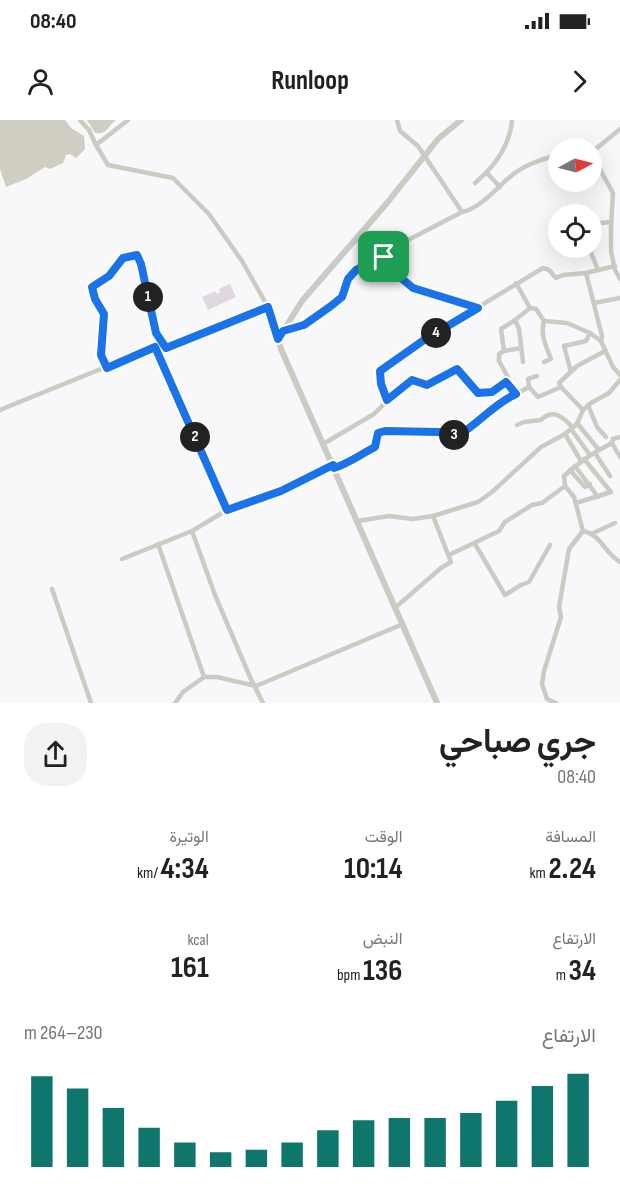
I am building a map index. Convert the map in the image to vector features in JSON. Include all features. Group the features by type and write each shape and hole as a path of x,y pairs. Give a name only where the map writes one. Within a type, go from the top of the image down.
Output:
{"street":[{"path":"80,120 89,130 108,165 173,178 209,214 242,261 268,307 281,349 437,703"},
{"path":"96,146 128,120"},
{"path":"397,120 400,131 418,146 462,212"},
{"path":"278,339 302,301 387,203 424,155 452,125 461,120"},
{"path":"475,183 487,173 511,134 512,120"},
{"path":"602,144 620,129"},
{"path":"283,331 304,325 342,297 348,279 356,270 384,257 408,240 468,210 513,175 548,158"},
{"path":"487,173 500,187"},
{"path":"602,173 613,193 611,251 620,279"},
{"path":"602,223 611,222"},
{"path":"107,368 101,355 104,314 95,299 92,287 109,276 123,258 137,255 156,333 166,348"},
{"path":"384,257 401,278 413,288 478,308"},
{"path":"593,258 598,270"},
{"path":"387,400 381,384 380,371 424,340 516,283 543,268 556,278 615,266"},
{"path":"586,273 602,336 601,340 620,375"},
{"path":"516,283 530,308"},
{"path":"594,303 620,298"},
{"path":"0,410 155,347 166,348 268,307"},
{"path":"504,351 501,329 530,308 536,309 544,321 542,334 550,359 544,362"},
{"path":"515,320 519,330 524,362"},
{"path":"544,321 567,323 601,340"},
{"path":"571,372 564,346 586,341 590,333"},
{"path":"155,347 227,510"},
{"path":"323,444 374,414 412,380 427,385 457,369 478,393 492,392 509,379 499,361 499,354 521,348"},
{"path":"583,410 559,383 577,366 605,351"},
{"path":"537,376 528,379 529,387 538,397 561,387"},
{"path":"358,521 389,516 413,519 433,516 478,502 541,447 572,428 588,405 609,393 620,380"},
{"path":"506,382 516,394"},
{"path":"122,559 192,531 227,510 281,491 334,466 352,462 358,455 375,447 378,433 385,431 439,432 457,436 482,419 501,400 529,387"},
{"path":"588,405 597,426 606,437"},
{"path":"517,425 531,420 541,420 546,415 553,414 561,417 595,453"},
{"path":"577,423 610,476"},
{"path":"565,434 583,460 611,492 576,503"},
{"path":"583,531 576,503 571,491 565,486 564,476 583,460 612,443 613,439 620,437"},
{"path":"612,443 620,457"},
{"path":"575,466 598,497"},
{"path":"570,470 585,487 590,484"},
{"path":"449,555 499,531 505,522 532,505 542,503 565,486"},
{"path":"396,608 441,568 451,562 433,516"},
{"path":"591,534 615,523"},
{"path":"192,531 215,595 263,703"},
{"path":"583,531 599,538 609,553 620,562"},
{"path":"556,703 545,701 542,684 561,617 559,608 569,549 583,531"},
{"path":"158,544 204,677"},
{"path":"475,544 505,595 529,582 550,545"},
{"path":"52,589 91,703"},
{"path":"175,703 183,692 204,677 217,677 256,686 403,624"}],"shaded area":[{"path":"0,120 65,120 71,128 84,136 85,149 76,158 70,154 66,155 63,163 50,169 45,167 26,179 6,187 0,169"},
{"path":"87,120 116,120 105,131 95,133"},
{"path":"230,284 236,297 208,310 202,297 215,291 217,294 220,293 219,289"}],"route":[{"path":"137,255 156,333 166,348 268,307 278,339 283,331 304,325 342,297 348,279 356,270 384,257 406,284 413,288 478,308 424,340 380,371 381,384 387,400 412,380 427,385 457,369 478,393 492,392 506,382 516,394 501,400 482,419 457,436 439,432 385,431 378,433 375,447 358,455 352,462 334,468 333,465 281,491 227,510 155,347 107,368 101,355 104,314 95,299 92,287 109,276 123,258 137,255"}]}
